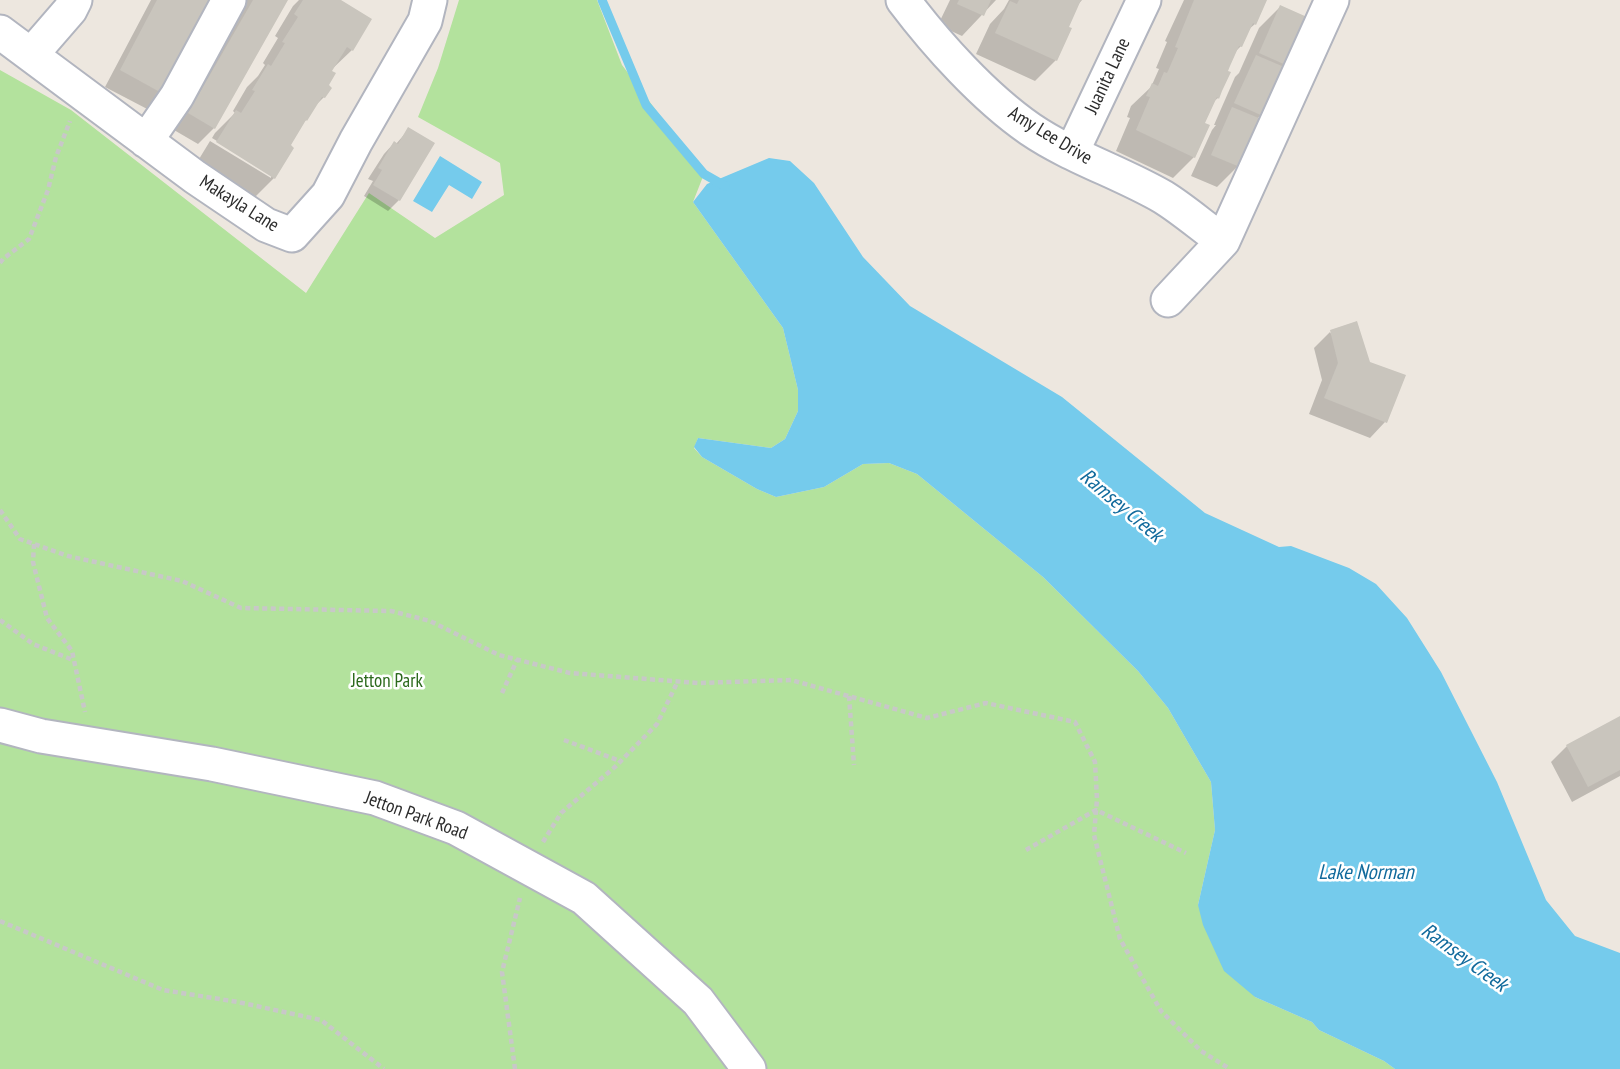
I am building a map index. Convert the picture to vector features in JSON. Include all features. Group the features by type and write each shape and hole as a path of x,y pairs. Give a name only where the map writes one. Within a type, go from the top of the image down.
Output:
{"street":[{"path":"31,55 70,10 75,0"},
{"path":"146,141 177,96 229,0"},
{"name":"Makayla Lane","path":"0,32 195,177 266,225 292,235 328,195 425,20 430,0"},
{"name":"Juanita Lane","path":"1073,152 1144,0"},
{"path":"1168,300 1223,241 1332,0"},
{"name":"Amy Lee Drive","path":"907,1 946,50 1009,114 1033,131 1163,197 1223,241"},
{"name":"Jetton Park Road","path":"0,725 40,736 212,764 375,798 456,828 584,898 698,1001 749,1069"}],"path":[{"path":"0,263 29,239 48,190 67,126 85,96"},
{"path":"0,510 20,539 68,556 182,580 242,608 391,611 430,621 499,655 570,673 698,683 791,680 927,718 986,703 1075,722 1095,762 1094,835 1120,939 1161,1011 1201,1051 1230,1069"},
{"path":"34,544 33,562 47,618 72,651 85,705 90,744"},
{"path":"0,620 33,644 74,660"},
{"path":"502,693 517,660"},
{"path":"849,696 854,765"},
{"path":"564,740 620,761"},
{"path":"1026,850 1096,810"},
{"path":"1096,810 1186,853"},
{"path":"0,921 163,990 238,1002 321,1020 384,1069"}],"green space":[{"name":"Jetton Park","path":"459,0 597,0 622,65 704,174 693,202 783,328 798,390 798,411 785,439 771,448 698,438 694,448 702,457 776,497 824,487 863,464 889,463 917,474 1043,577 1138,671 1168,708 1211,782 1215,830 1198,905 1255,997 1312,1022 1319,1030 1395,1069 0,1069 0,70 71,110 306,293 369,193 435,238 504,195 500,163 418,117 438,68"}],"water":[{"path":"440,156 482,182 472,199 449,185 432,212 413,201"},
{"name":"Lake Norman","path":"769,158 790,161 814,183 863,257 910,306 1062,397 1205,513 1279,547 1291,546 1349,568 1376,584 1407,618 1441,672 1497,782 1546,900 1575,936 1620,953 1620,1069 1395,1069 1319,1030 1312,1022 1255,997 1224,971 1203,925 1198,905 1215,830 1211,782 1168,708 1138,671 1043,577 917,474 889,463 863,464 824,487 776,497 702,457 694,447 698,438 771,448 785,439 798,411 798,390 783,328 693,202 707,184"}],"building":[{"path":"157,0 220,0 169,97 120,70"},
{"path":"253,0 288,0 215,129 188,113"},
{"path":"303,0 341,0 372,19 353,51 347,47 332,71 336,73 329,85 332,88 306,120 291,145 294,148 275,179 216,142 236,110 241,113 268,64 271,66 298,17 294,14"},
{"path":"959,0 991,0 984,16 957,4"},
{"path":"1019,0 1081,0 1057,61 995,33 1010,1 1017,4"},
{"path":"1194,0 1267,0 1256,25 1253,23 1242,47 1239,46 1228,71 1231,72 1205,123 1210,125 1195,158 1136,130 1150,97 1146,96 1152,83 1158,86 1164,72 1168,71"},
{"path":"1280,5 1307,17 1286,65 1259,53"},
{"path":"1256,55 1284,67 1263,116 1234,103"},
{"path":"1232,107 1261,119 1240,167 1211,155"},
{"path":"408,127 435,143 400,201 373,185 382,170 378,168 394,141 398,144"},
{"path":"1357,321 1370,362 1406,375 1387,423 1324,398 1338,363 1330,330"},
{"path":"1620,716 1620,770 1588,787 1566,745"}],"waterway":[{"name":"Ramsey Creek","path":"602,0 646,105 704,174 725,186"}]}
